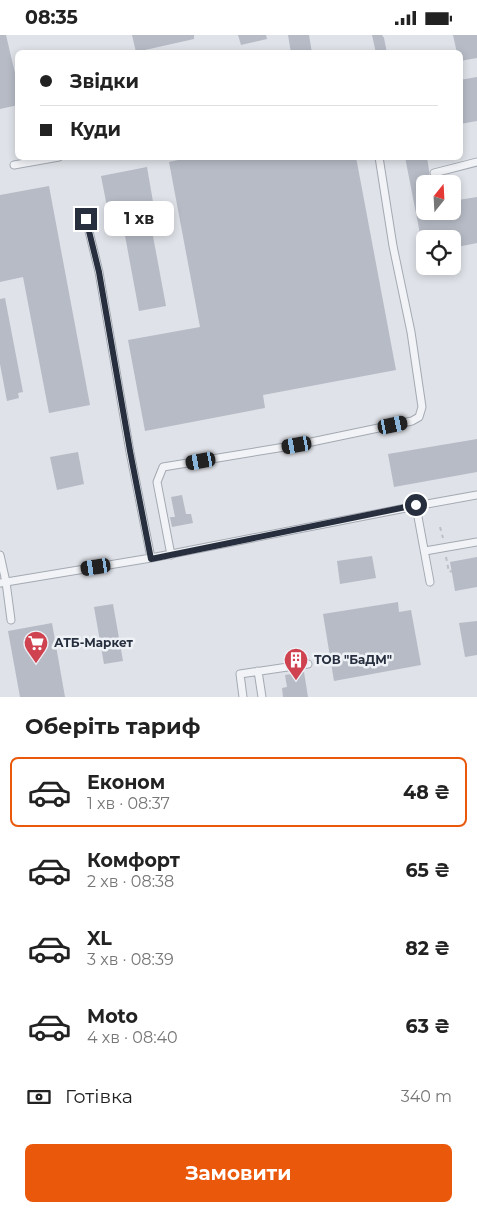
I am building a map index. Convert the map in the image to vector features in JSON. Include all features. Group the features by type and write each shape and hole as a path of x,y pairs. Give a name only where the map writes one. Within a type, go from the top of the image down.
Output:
{"lane":[{"path":"14,165 42,160"},
{"path":"171,555 157,482 163,467 297,445 412,421 418,417 422,407 411,332 393,246 379,160"},
{"path":"434,173 477,162"},
{"path":"86,219 99,272 151,559"},
{"path":"3,583 151,559 416,505 477,495"},
{"path":"416,505 430,583"},
{"path":"425,551 477,542"},
{"path":"0,555 3,583 11,620"},
{"path":"243,697 240,674 308,664"},
{"path":"258,671 262,697"}],"path":[{"path":"448,562 449,572 452,571"}],"building":[{"path":"0,35 6,35 15,73 15,106 0,109"},
{"path":"132,35 194,35 194,39 145,50 136,50"},
{"path":"238,35 266,35 267,39 241,45"},
{"path":"288,35 309,35 312,50 290,50"},
{"path":"372,35 382,35 386,50 375,50"},
{"path":"453,35 477,35 477,58 463,60 463,50 456,50"},
{"path":"477,77 477,121 463,123 463,79"},
{"path":"178,160 357,160 396,370 263,395 265,408 145,431 128,340 200,327 169,162"},
{"path":"406,160 427,160 429,174 416,175 416,213"},
{"path":"147,167 156,219 150,220 166,306 139,311 123,225 111,227 101,176"},
{"path":"49,186 90,405 49,413 23,277 0,282 0,195"},
{"path":"477,197 477,243 461,246 461,230 419,230 417,220 461,220 461,200"},
{"path":"5,298 23,392 18,393 19,398 7,401 0,364 0,299"},
{"path":"477,439 477,472 394,487 388,454"},
{"path":"78,452 84,484 57,490 50,457"},
{"path":"182,495 186,514 191,514 193,523 172,527 170,517 175,517 171,497"},
{"path":"372,556 376,578 340,584 337,561"},
{"path":"477,557 477,587 455,591 450,562"},
{"path":"398,602 399,612 411,610 421,665 334,681 323,614"},
{"path":"113,604 123,661 104,664 94,607"},
{"path":"477,621 477,655 465,657 459,623"},
{"name":"АТБ-Маркет","path":"52,623 65,697 20,697 8,631"},
{"name":"ТОВ \"БаДМ\"","path":"304,672 308,697 283,697 282,688 287,687 285,675"}],"place":[{"name":"АТБ-Маркет","path":"36,664"},
{"name":"ТОВ \"БаДМ\"","path":"296,681"}],"route":[{"path":"86,219 99,272 151,559 416,505"}]}
